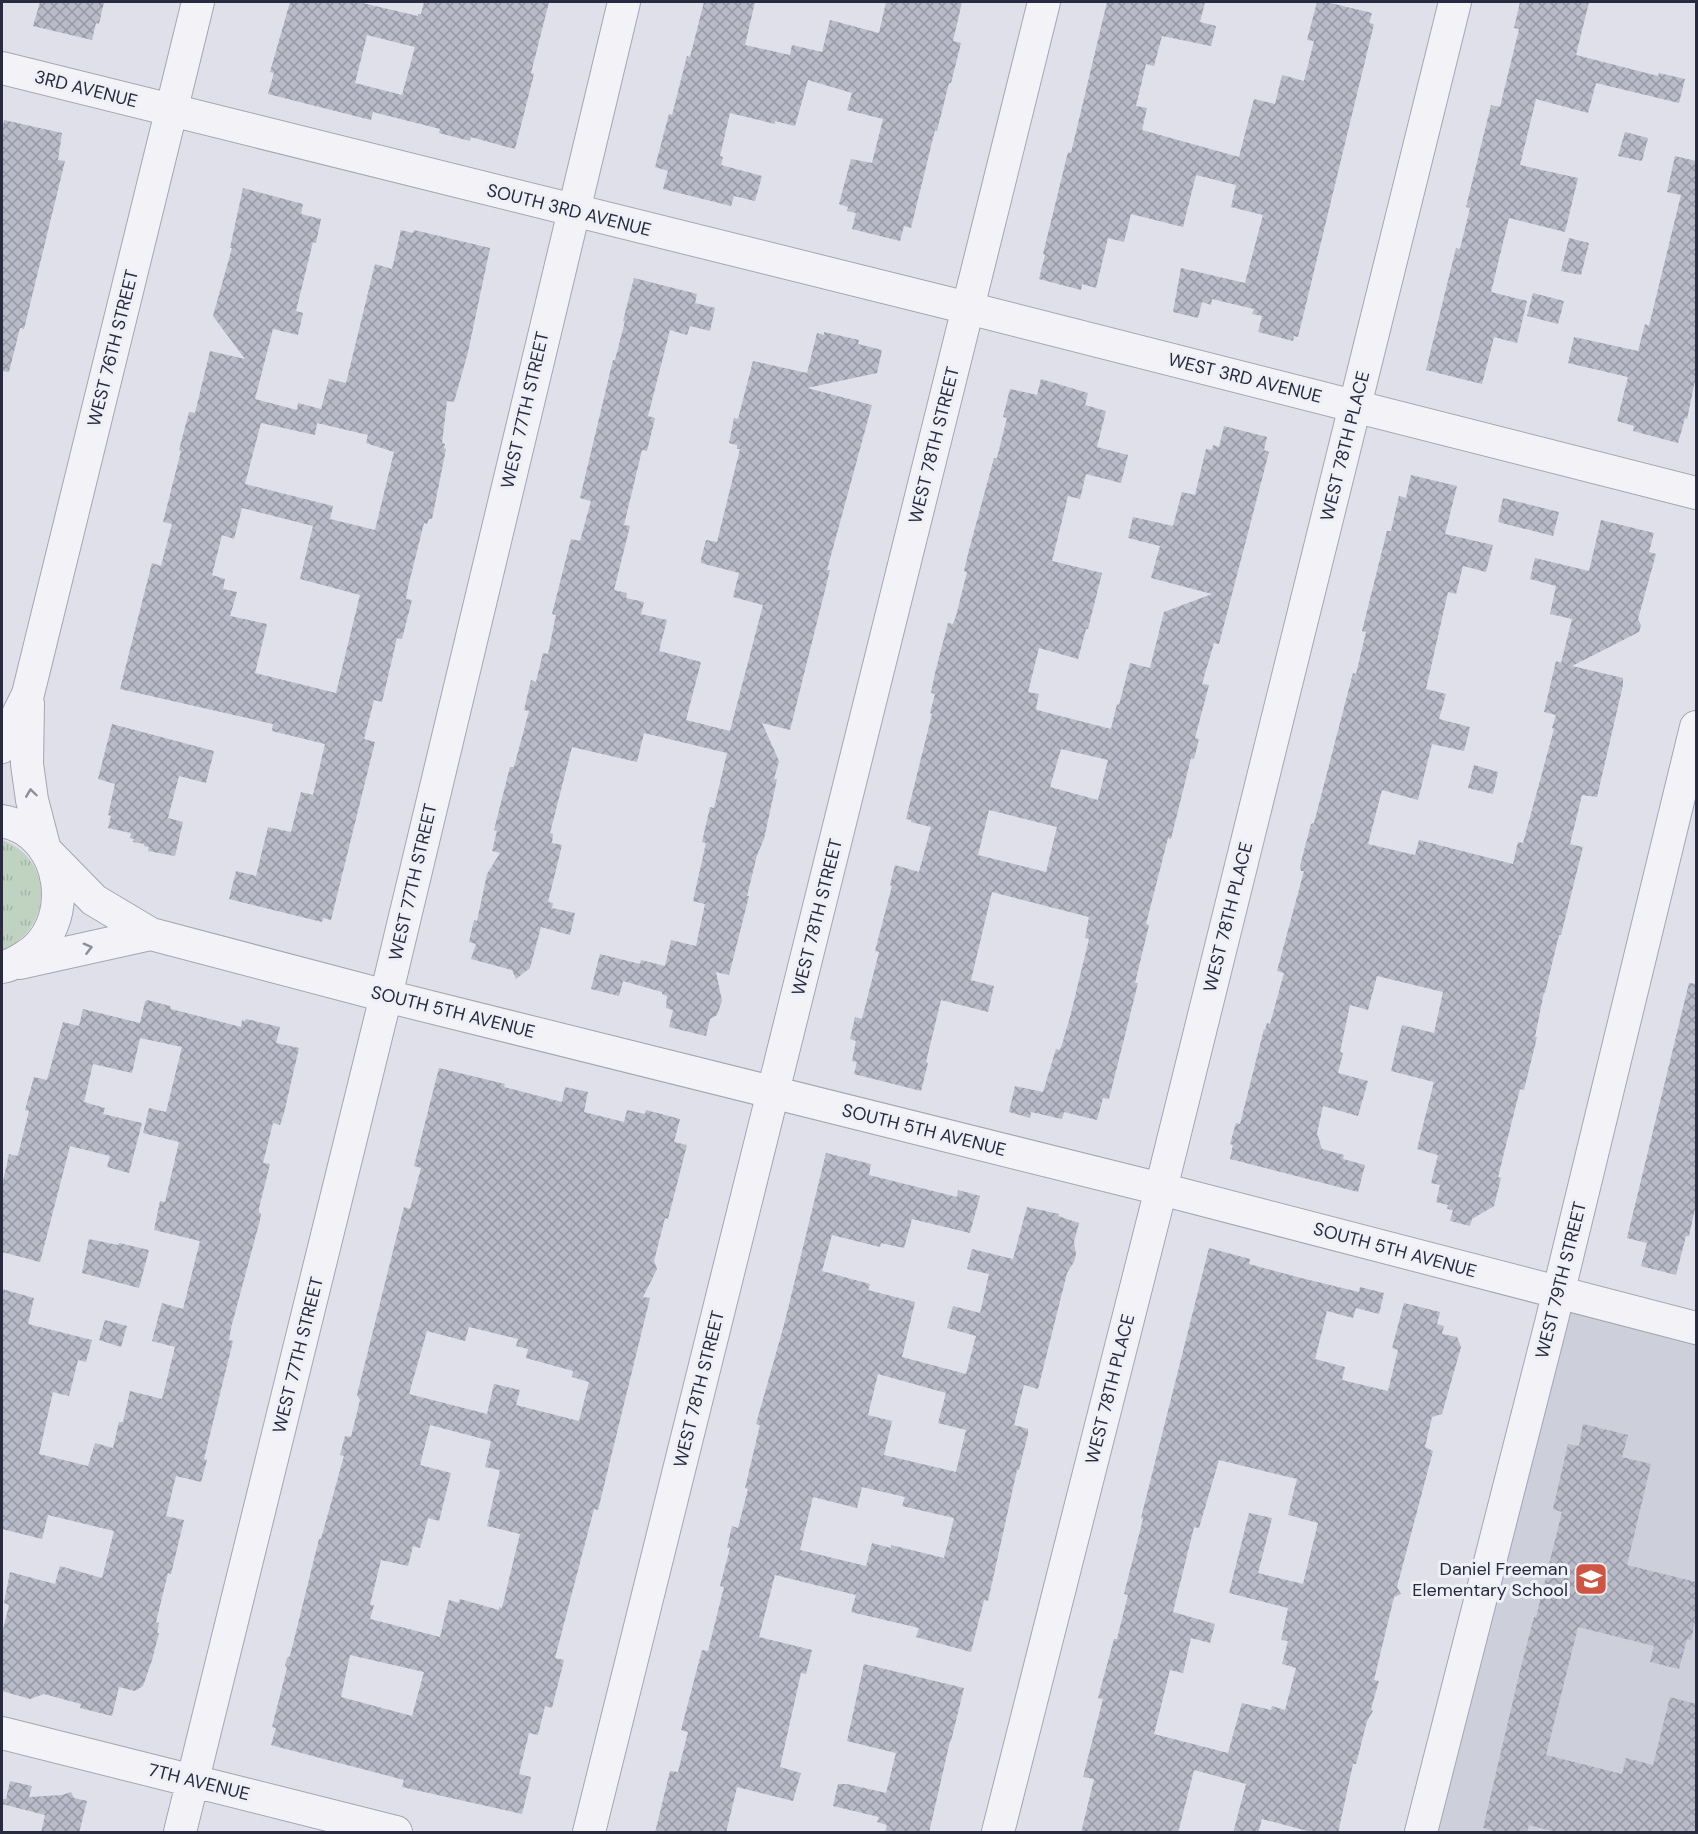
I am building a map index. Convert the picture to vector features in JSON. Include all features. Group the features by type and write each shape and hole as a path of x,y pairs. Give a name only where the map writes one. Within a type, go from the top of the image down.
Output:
{"street":[{"name":"WEST 76TH STREET","path":"2,747 28,694 198,2"},
{"name":"WEST 77TH STREET","path":"180,1833 386,996 624,2"},
{"name":"WEST 78TH STREET","path":"589,1833 1044,2"},
{"name":"WEST 78TH PLACE","path":"998,1833 1161,1189 1455,2"},
{"name":"3RD AVENUE","path":"2,68 171,111"},
{"name":"SOUTH 3RD AVENUE","path":"171,111 968,308"},
{"name":"WEST 3RD AVENUE","path":"968,308 1696,493"},
{"name":"WEST 76TH STREET","path":"5,968 30,954 42,942 55,918 59,896 58,877 46,851 32,800 27,764 28,694"},
{"name":"WEST 79TH STREET","path":"1421,1833 1559,1293 1696,727"},
{"name":"SOUTH 5TH AVENUE","path":"2,821 29,833 94,900 151,934 386,996 1161,1189 1696,1329"},
{"name":"SOUTH 5TH AVENUE","path":"5,968 151,934"},
{"name":"7TH AVENUE","path":"2,1733 396,1833"}],"shaded area":[{"name":"Daniel Freeman Elementary School","path":"1559,1293 1696,1326 1696,1832 1421,1832"}],"green space":[{"path":"2,840 19,849 32,862 39,878 41,895 38,911 31,927 19,940 2,950"}],"building":[{"path":"40,2 104,2 99,24 96,23 92,40 33,26"},
{"path":"290,2 358,2 418,16 421,14 424,2 549,2 515,149 471,137 470,141 439,133 440,129 373,112 371,120 268,94 274,73 270,72","holes":["367,35 415,47 402,95 355,83"]},
{"path":"704,2 755,2 745,45 790,55 792,45 822,52 830,20 879,33 886,2 962,2 953,41 961,43 951,83 949,83 937,131 935,130 911,228 904,226 900,241 852,229 856,213 847,211 848,207 839,204 851,159 872,163 883,119 847,110 852,93 808,80 795,126 775,121 775,124 730,113 720,156 723,157 721,165 762,176 755,201 734,196 731,206 663,189 668,171 655,167 669,114 672,115 687,56 690,57"},
{"path":"1107,2 1205,2 1200,22 1216,26 1211,46 1162,36 1154,66 1146,64 1136,106 1147,108 1142,130 1239,157 1254,99 1275,104 1282,75 1304,81 1314,41 1307,40 1317,2 1372,13 1369,23 1374,24 1298,337 1294,336 1293,341 1258,332 1262,316 1252,314 1254,309 1212,299 1211,305 1202,302 1198,318 1173,312 1181,268 1245,283 1263,215 1231,207 1236,185 1196,175 1183,227 1131,214 1124,242 1108,238 1096,288 1082,284 1081,290 1039,279 1068,152 1071,153"},
{"path":"1520,2 1589,2 1576,55 1658,76 1659,73 1685,79 1679,103 1596,83 1588,113 1536,99 1520,165 1578,178 1565,232 1509,218 1491,292 1527,301 1517,343 1494,337 1482,384 1426,370 1456,248 1460,249 1470,208 1466,207 1491,105 1500,107 1519,29 1514,28"},
{"path":"4,120 62,133 58,160 65,161 24,329 20,328 9,372 2,371 2,132"},
{"path":"1625,132 1648,138 1642,161 1618,156"},
{"path":"1675,156 1696,161 1696,376 1687,419 1685,418 1678,443 1633,431 1634,426 1617,421 1628,377 1568,363 1574,337 1638,351 1645,324 1649,326 1681,195 1667,192"},
{"path":"243,188 303,204 301,214 321,219 296,311 303,313 298,335 273,329 255,399 297,410 298,403 321,409 329,379 346,383 375,264 392,269 401,230 413,233 414,230 490,248 468,352 454,402 447,401 442,443 445,444 446,449 432,519 429,519 427,524 424,523 408,587 406,599 412,600 402,639 397,638 382,702 374,700 364,739 375,742 331,920 323,918 322,922 229,899 236,871 256,876 268,827 291,832 301,792 313,795 325,744 272,731 273,724 120,689 152,563 161,566 172,524 163,522 181,451 179,450 189,412 195,413 210,351 245,359 213,316 232,248 230,248","holes":["261,423 315,435 317,423 368,435 366,443 394,452 375,530 330,519 333,506 245,484","242,508 313,526 300,579 360,595 336,693 255,673 267,624 230,616 237,592 223,589 225,579 212,575 222,535 234,539"]},
{"path":"1569,238 1589,243 1581,275 1561,271"},
{"path":"634,278 697,294 695,303 715,308 710,331 690,326 687,335 670,330 648,416 655,418 647,451 642,450 624,525 630,526 614,590 627,593 626,598 644,602 641,614 667,620 659,651 701,662 686,720 730,731 763,605 733,597 739,573 701,563 706,540 717,542 740,449 737,449 737,445 729,443 734,418 738,419 753,361 807,373 817,333 824,335 824,332 859,340 858,344 882,350 877,373 807,388 872,405 827,570 830,570 790,730 762,723 779,761 774,779 777,779 729,975 716,972 722,1001 717,1015 710,1019 706,1036 669,1027 673,1010 666,1008 667,996 662,992 623,981 619,996 591,989 600,954 640,964 641,960 665,966 671,940 696,946 705,904 693,901 706,843 702,842 710,807 714,808 727,753 644,733 637,762 572,747 550,833 553,834 552,843 562,845 548,902 553,903 552,908 575,913 570,935 541,927 530,968 516,979 512,970 471,959 476,944 469,942 474,920 477,921 487,874 500,853 492,851 497,831 494,830 510,767 514,767 529,711 524,710 531,680 536,682 543,653 548,654 556,615 552,614 571,539 580,541 591,501 580,498"},
{"path":"1533,293 1564,301 1558,324 1527,316"},
{"path":"1041,379 1088,393 1085,405 1106,411 1097,447 1128,455 1121,483 1086,474 1080,499 1068,496 1052,561 1102,573 1078,659 1039,648 1028,692 1039,694 1037,710 1111,729 1130,663 1150,668 1164,612 1212,594 1151,578 1160,546 1128,538 1133,517 1173,526 1182,492 1195,495 1206,449 1212,450 1213,445 1219,447 1224,426 1267,437 1264,450 1269,452 1219,644 1214,643 1202,684 1209,685 1195,738 1199,739 1194,759 1191,758 1171,839 1168,838 1146,924 1149,925 1135,983 1138,983 1109,1099 1103,1098 1097,1120 1064,1112 1062,1119 1031,1112 1030,1118 1009,1112 1015,1086 1043,1092 1056,1049 1060,1050 1070,1017 1089,939 1085,938 1089,917 992,892 971,980 994,986 988,1012 941,1000 921,1091 854,1074 857,1062 852,1061 856,1041 850,1039 855,1017 862,1019 879,952 875,951 892,886 890,885 895,865 919,872 931,827 906,819 932,714 930,713 935,694 931,693 935,673 948,623 953,624 956,616 967,572 964,571 969,550 1007,418 1003,417 1010,389 1037,395","holes":["1061,749 1108,760 1098,800 1050,787","989,810 1057,827 1046,872 978,855"]},
{"path":"1411,475 1457,486 1445,534 1493,545 1486,572 1463,566 1456,594 1448,592 1426,689 1446,694 1439,719 1470,727 1464,751 1432,744 1418,800 1382,790 1368,844 1415,855 1419,840 1513,864 1518,842 1523,843 1554,729 1552,728 1556,715 1544,712 1556,661 1561,663 1572,619 1550,614 1556,586 1530,579 1535,558 1589,571 1601,520 1654,533 1649,552 1656,554 1638,619 1641,625 1639,632 1572,666 1623,678 1623,685 1597,797 1582,795 1570,844 1583,847 1544,992 1535,1037 1537,1037 1524,1090 1520,1089 1498,1177 1501,1178 1494,1206 1472,1219 1470,1226 1450,1221 1453,1210 1447,1209 1448,1205 1436,1202 1440,1185 1431,1183 1438,1155 1417,1149 1434,1082 1391,1071 1402,1025 1434,1033 1443,992 1377,976 1368,1010 1350,1005 1338,1073 1368,1081 1358,1116 1323,1106 1317,1133 1322,1149 1344,1155 1343,1159 1365,1165 1358,1192 1230,1159 1233,1145 1230,1144 1236,1123 1240,1124 1264,1029 1267,1023 1270,1024 1284,973 1277,971 1304,871 1301,871 1300,866 1311,824 1314,823 1353,673 1356,674 1366,632 1362,631 1387,531 1391,531 1399,496 1406,498"},
{"path":"1503,498 1559,512 1553,536 1498,522"},
{"path":"112,724 214,751 206,783 179,776 168,818 183,822 175,856 148,851 149,847 144,844 133,842 134,839 130,838 131,833 108,828 111,816 108,815 115,784 98,779"},
{"path":"1474,765 1498,772 1493,794 1468,788"},
{"path":"1689,983 1696,984 1696,1204 1689,1236 1686,1236 1676,1275 1641,1266 1647,1243 1627,1238"},
{"path":"147,1000 170,1006 171,1009 241,1027 242,1020 246,1019 280,1027 276,1043 299,1048 284,1113 280,1125 273,1123 263,1163 270,1164 259,1208 260,1220 231,1328 229,1340 233,1341 204,1459 207,1460 201,1482 176,1476 166,1516 184,1520 156,1622 159,1623 157,1633 159,1633 152,1660 143,1686 135,1691 119,1687 112,1716 80,1708 81,1704 44,1694 30,1699 2,1691 2,1634 9,1605 4,1603 10,1572 55,1584 60,1566 102,1578 114,1531 48,1515 42,1539 2,1529 2,1289 34,1298 28,1324 92,1340 86,1362 78,1360 69,1396 53,1392 39,1454 88,1466 95,1443 113,1448 119,1422 123,1422 130,1391 162,1399 175,1347 152,1341 162,1303 183,1309 200,1241 154,1230 160,1201 165,1202 179,1142 143,1133 149,1108 166,1112 182,1047 140,1038 132,1073 93,1064 84,1102 105,1108 103,1114 142,1123 129,1173 107,1167 110,1156 70,1146 40,1262 2,1252 2,1186 9,1154 17,1156 19,1151 29,1111 25,1110 34,1077 47,1080 63,1022 79,1026 83,1009 140,1023"},
{"path":"439,1068 505,1084 504,1087 562,1102 565,1087 588,1092 584,1112 624,1122 627,1110 645,1114 646,1110 680,1119 674,1142 687,1145 668,1219 665,1218 654,1261 657,1269 643,1297 650,1298 598,1510 594,1509 555,1658 564,1660 552,1708 545,1706 538,1735 529,1733 519,1774 531,1777 522,1814 402,1787 404,1780 271,1745 276,1728 272,1727 287,1668 285,1665 290,1656 319,1539 321,1539 344,1456 340,1455 345,1436 351,1437 360,1400 357,1395 404,1207 410,1209 421,1168 414,1166","holes":["469,1327 518,1339 516,1346 528,1349 526,1358 573,1371 572,1377 589,1382 579,1421 516,1405 520,1390 494,1384 487,1414 409,1394 427,1331 465,1341","430,1425 491,1441 485,1467 500,1470 487,1526 520,1534 502,1608 499,1607 499,1610 460,1599 459,1603 449,1600 440,1637 370,1619 374,1605 370,1605 381,1560 408,1566 413,1546 420,1548 428,1518 439,1521 451,1473 420,1465","350,1655 424,1672 412,1716 341,1697"]},
{"path":"826,1153 871,1164 869,1175 957,1197 958,1190 980,1196 970,1233 912,1219 904,1248 881,1243 880,1247 832,1235 822,1271 870,1284 868,1290 915,1302 902,1357 966,1374 976,1336 947,1328 953,1306 980,1313 989,1274 967,1269 972,1249 1013,1259 1027,1207 1059,1214 1058,1216 1079,1223 1074,1242 1076,1254 1067,1273 1038,1389 1024,1385 1014,1425 1028,1429 1028,1434 1019,1470 1017,1470 988,1601 984,1600 971,1652 916,1637 919,1628 851,1612 856,1595 775,1575 759,1637 812,1650 806,1674 801,1673 780,1767 801,1773 793,1801 737,1787 726,1833 655,1833 670,1771 678,1772 688,1732 681,1730 702,1650 708,1651 724,1587 720,1586 730,1548 727,1548 732,1526 738,1528 760,1425 756,1424 784,1325","holes":["878,1374 946,1393 938,1423 966,1430 956,1472 884,1455 892,1421 868,1415","862,1487 905,1497 902,1506 954,1518 944,1558 891,1545 891,1548 872,1543 866,1566 800,1550 813,1497 857,1508"]},
{"path":"89,1239 149,1250 139,1288 82,1273"},
{"path":"1209,1248 1250,1259 1249,1264 1301,1278 1359,1292 1360,1287 1384,1293 1379,1314 1356,1308 1353,1318 1327,1311 1315,1359 1345,1367 1342,1380 1388,1391 1398,1350 1392,1348 1404,1303 1440,1312 1437,1324 1444,1326 1442,1334 1457,1337 1461,1347 1442,1414 1432,1417 1425,1447 1433,1451 1397,1587 1401,1594 1394,1597 1374,1680 1379,1681 1371,1709 1373,1711 1367,1721 1356,1764 1353,1764 1338,1833 1315,1833 1262,1819 1258,1833 1233,1833 1246,1784 1194,1770 1178,1833 1081,1833 1094,1779 1083,1777 1103,1699 1098,1698 1128,1595 1124,1594 1143,1519 1141,1518","holes":["1219,1460 1297,1479 1288,1515 1318,1523 1303,1584 1258,1573 1272,1518 1249,1513 1229,1593 1288,1608 1281,1640 1288,1641 1282,1664 1296,1668 1285,1710 1272,1706 1271,1710 1242,1703 1228,1753 1154,1734 1170,1670 1183,1673 1191,1638 1210,1643 1215,1624 1173,1612 1194,1527 1199,1528"]},
{"path":"105,1320 127,1326 121,1347 99,1340"},
{"path":"1583,1424 1628,1435 1622,1457 1651,1464 1627,1565 1696,1582 1696,1616 1691,1640 1687,1639 1679,1669 1650,1662 1654,1646 1578,1627 1546,1755 1622,1774 1626,1758 1653,1765 1670,1697 1696,1704 1696,1833 1559,1833 1529,1825 1527,1833 1500,1833 1483,1828 1520,1671 1562,1512 1553,1509 1568,1444 1579,1446"},
{"path":"864,1664 964,1688 929,1833 885,1833 887,1825 877,1822 879,1817 833,1806 838,1784 886,1793 896,1753 847,1741"},
{"path":"10,1781 32,1786 29,1797 62,1795 71,1792 74,1798 87,1801 79,1833 41,1833 45,1815 2,1804 2,1799 6,1799"}],"place":[{"name":"Daniel Freeman Elementary School","path":"1591,1579"}]}
